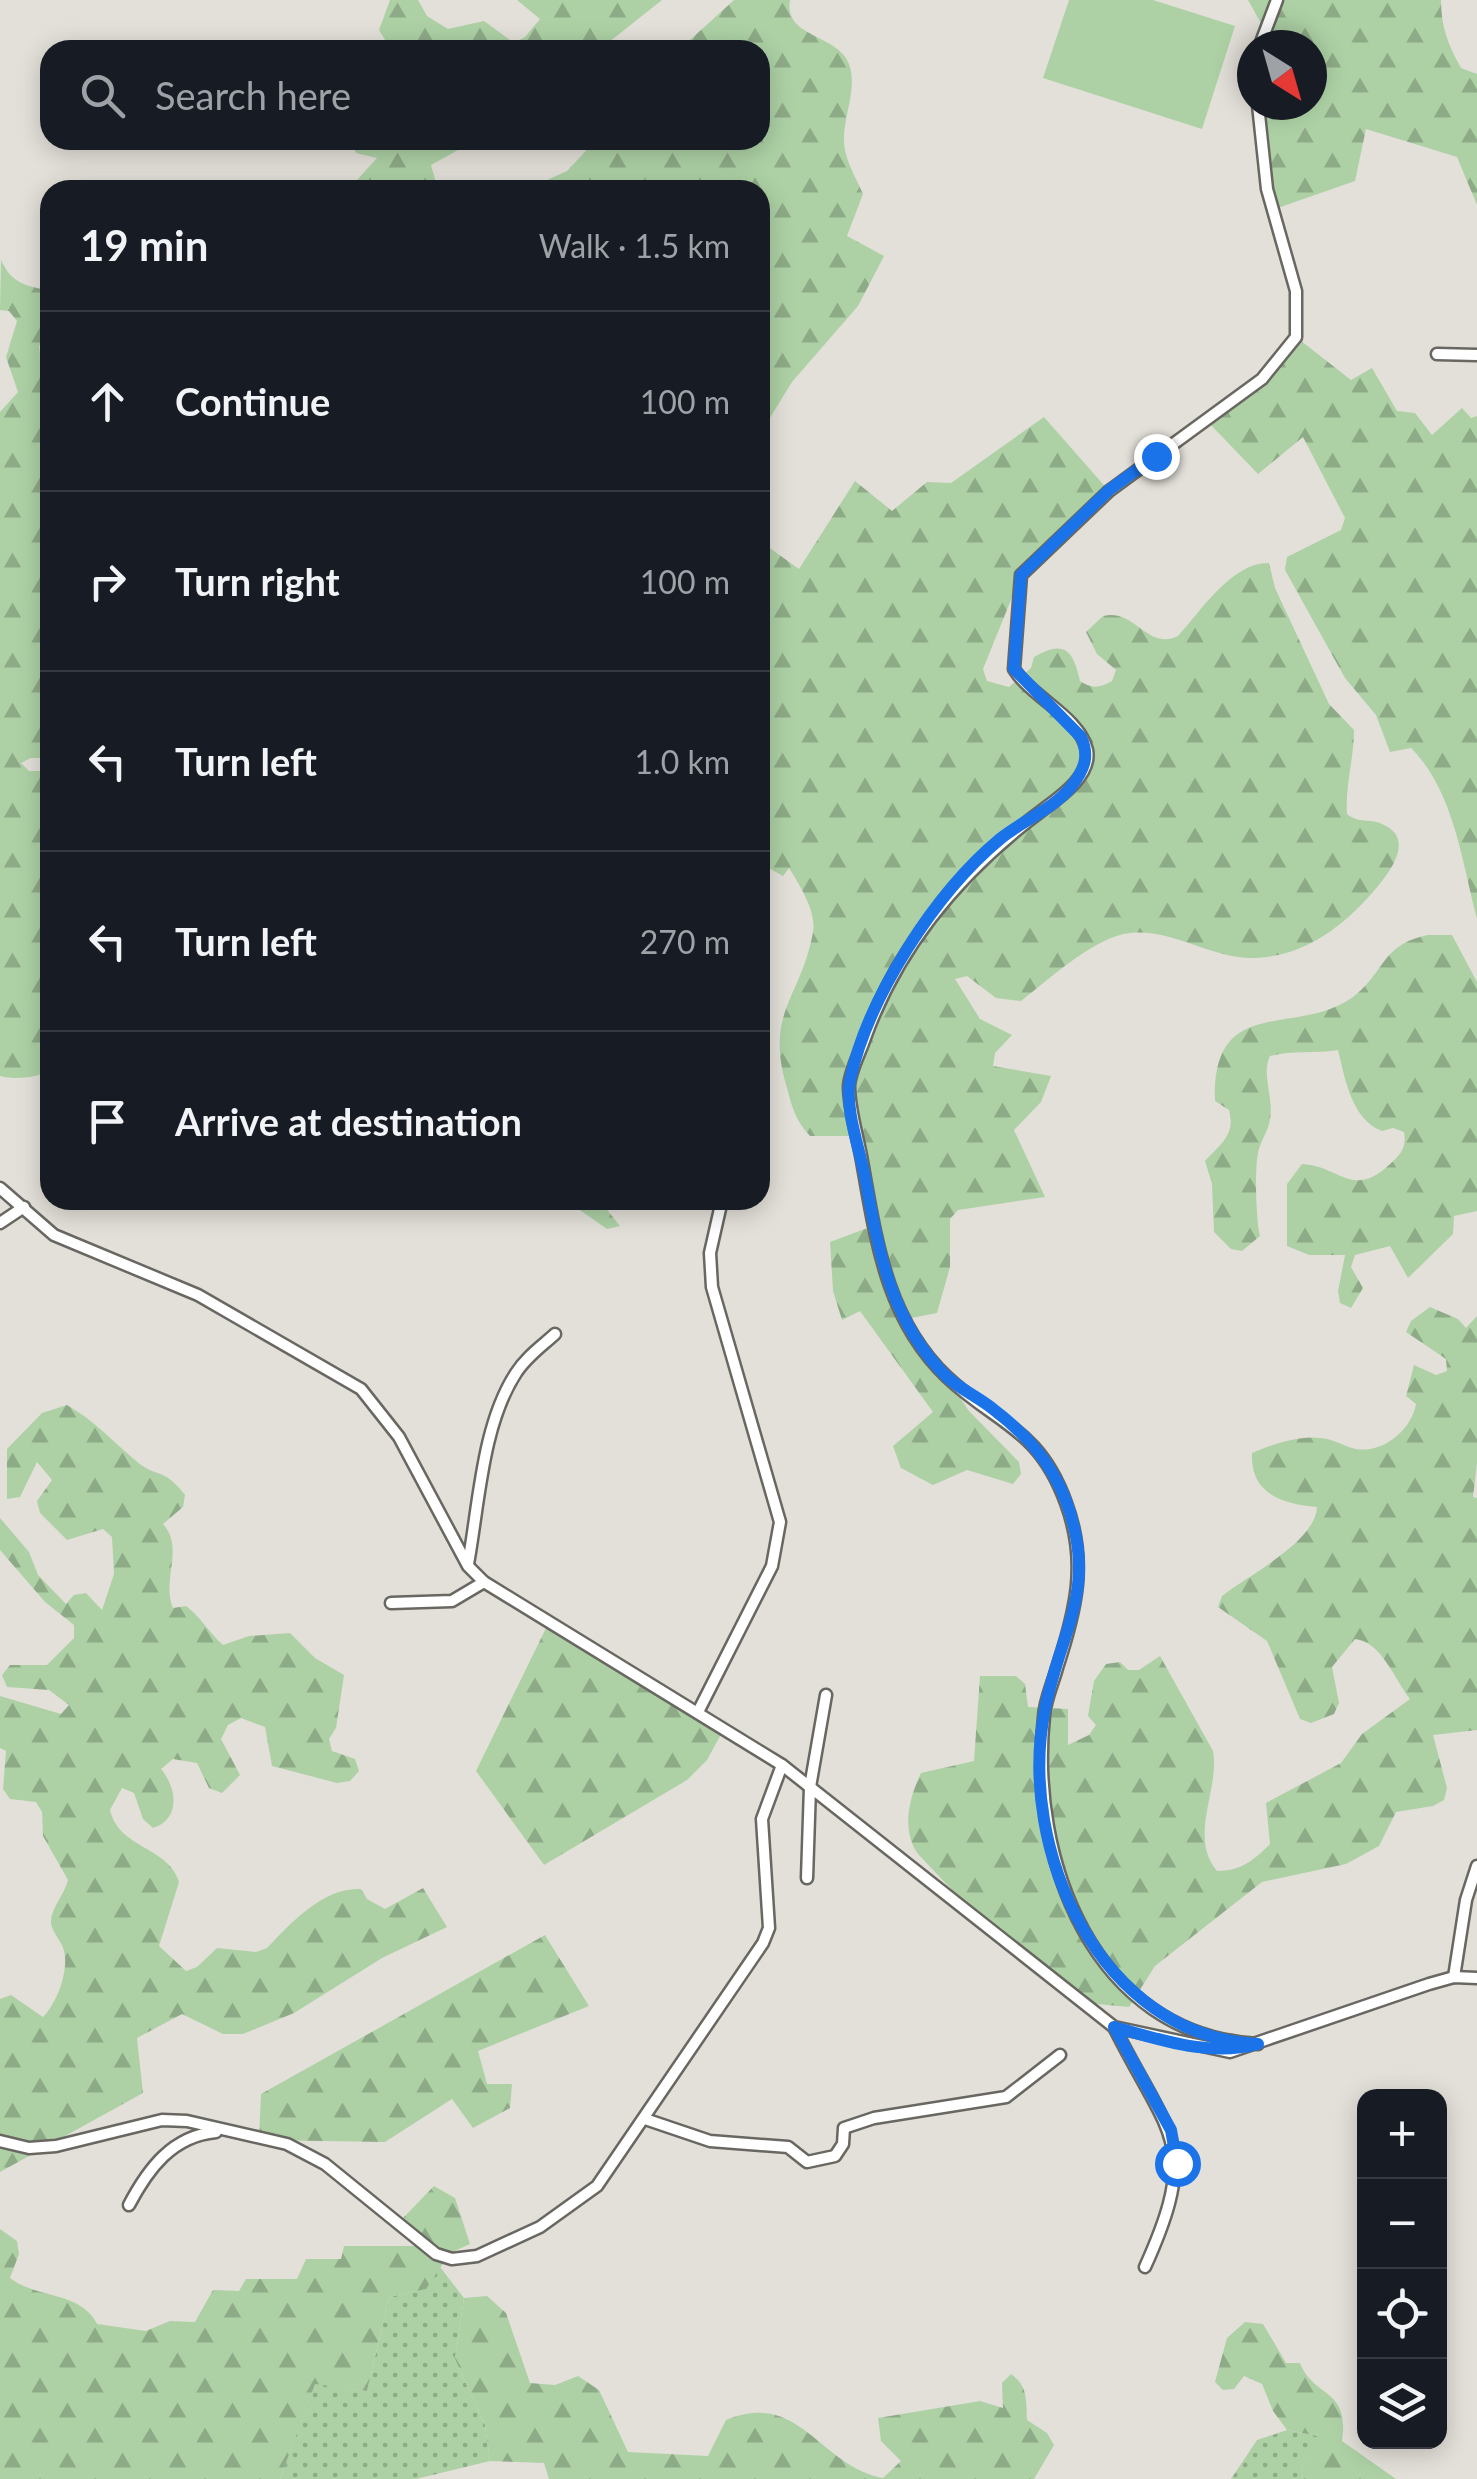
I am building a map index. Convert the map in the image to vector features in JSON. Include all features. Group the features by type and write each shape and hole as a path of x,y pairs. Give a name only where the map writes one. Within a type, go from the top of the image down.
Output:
{"street":[{"path":"1267,30 1279,4"},
{"path":"1258,2044 1230,2042 1158,2015 1116,1976 1083,1930 1056,1876 1041,1766 1044,1711 1077,1605 1078,1538 1044,1458 993,1409 950,1380 900,1310 882,1271 849,1083 876,1009 917,935 1000,840 1068,791 1087,759 1073,727 1014,669 1021,575 1109,490 1262,379 1296,337 1298,310 1267,189 1260,120"},
{"path":"1437,354 1477,355"},
{"path":"0,1188 54,1235 198,1295 361,1389 400,1437 468,1566 484,1582 782,1765 1114,2027 1171,2130 1177,2163 1167,2218 1145,2267"},
{"path":"0,1223 24,1208"},
{"path":"698,1710 772,1566 780,1522 712,1286 710,1252 720,1210"},
{"path":"468,1566 482,1464 511,1381 524,1362 555,1334"},
{"path":"391,1603 452,1600 484,1582"},
{"path":"807,1878 810,1787 826,1695"},
{"path":"0,2141 29,2148 56,2146 162,2120 188,2120 288,2144 325,2164 436,2254 452,2259 477,2256 540,2226 583,2199 646,2119 769,1928 762,1819 782,1765"},
{"path":"1454,1977 1466,1900 1477,1866"},
{"path":"1114,2027 1230,2052 1454,1977 1477,1978"},
{"path":"646,2119 710,2141 788,2147 806,2162 835,2156 843,2144 844,2128 874,2118 1006,2097 1060,2055"},
{"path":"129,2205 142,2182 178,2143 201,2134 227,2132"}],"green space":[{"path":"390,0 418,0 427,16 448,29 484,21 510,40 385,40 379,30"},
{"path":"517,0 662,0 612,40 520,40 540,19"},
{"path":"734,0 790,0 795,22 843,54 849,64 852,85 844,129 845,150 863,194 847,236 884,256 858,306 792,382 770,418 770,180 547,180 567,171 587,150 770,150 770,40 690,40"},
{"path":"1069,0 1153,0 1235,26 1202,129 1043,78"},
{"path":"1248,0 1441,0 1452,51 1461,68 1477,74 1477,205 1457,157 1366,129 1355,181 1272,210 1260,120 1327,120 1327,30 1265,30"},
{"path":"355,150 458,150 431,165 435,180 357,180 377,158"},
{"path":"1,260 15,279 40,288 40,758 21,763 29,771 40,771 40,1074 19,1078 0,1076 0,412 18,392 6,357 17,321 9,311 0,310"},
{"path":"1296,337 1351,380 1372,368 1397,411 1415,413 1432,435 1462,408 1471,418 1477,416 1477,919 1447,806 1426,765 1411,748 1390,752 1376,715 1345,678 1285,570 1287,557 1341,530 1345,518 1303,437 1258,474 1206,420 1243,395"},
{"path":"1044,417 1109,491 1021,575 983,669 987,681 1009,687 1031,668 1034,657 1053,649 1070,655 1080,681 1099,686 1112,681 1116,670 1097,654 1086,632 1103,616 1124,618 1158,638 1178,636 1230,579 1242,570 1269,563 1275,588 1329,704 1354,730 1347,814 1392,830 1399,845 1389,871 1352,914 1322,937 1287,953 1249,958 1161,935 1130,933 1088,950 1021,1001 996,998 967,976 955,979 980,1019 1012,1035 995,1053 993,1066 1051,1076 1041,1102 1014,1130 1045,1197 958,1210 950,1219 950,1267 937,1313 906,1319 969,1411 1019,1462 1021,1474 1013,1484 967,1470 933,1485 901,1468 893,1446 933,1412 860,1311 842,1320 833,1291 830,1242 873,1226 858,1136 810,1136 793,1108 781,1062 782,1023 814,924 806,898 789,868 783,876 770,869 770,548 799,569 855,481 892,511 927,482 951,483"},
{"path":"1428,935 1452,935 1477,982 1477,1211 1454,1216 1453,1234 1408,1278 1390,1246 1355,1255 1351,1267 1363,1288 1351,1308 1340,1303 1338,1291 1345,1255 1309,1255 1287,1246 1287,1184 1302,1164 1355,1180 1376,1175 1402,1151 1404,1132 1393,1128 1382,1131 1363,1117 1351,1096 1338,1050 1270,1056 1270,1119 1256,1167 1260,1236 1242,1251 1231,1249 1214,1232 1212,1184 1205,1161 1226,1138 1230,1126 1229,1110 1215,1101 1218,1067 1227,1045 1243,1031 1331,1009 1364,988 1401,945"},
{"path":"580,1210 607,1210 620,1226 607,1229"},
{"path":"1430,1307 1458,1319 1466,1328 1477,1316 1477,1463 1473,1497 1477,1498 1477,1730 1433,1735 1447,1788 1444,1800 1433,1806 1396,1812 1379,1846 1346,1864 1262,1882 1155,1966 1129,2007 1086,2003 986,1926 918,1854 908,1824 921,1773 974,1761 980,1676 1016,1676 1025,1684 1028,1707 1068,1709 1068,1745 1089,1735 1096,1725 1088,1716 1094,1681 1106,1664 1120,1662 1128,1670 1139,1670 1160,1656 1213,1751 1205,1828 1209,1857 1217,1871 1226,1870 1246,1864 1264,1850 1270,1844 1266,1803 1341,1763 1362,1734 1410,1699 1380,1654 1355,1639 1332,1667 1339,1703 1334,1714 1311,1723 1300,1719 1267,1641 1218,1607 1222,1596 1294,1545 1314,1520 1317,1507 1271,1495 1257,1479 1252,1453 1304,1438 1325,1439 1363,1450 1393,1439 1408,1423 1416,1404 1406,1396 1414,1365 1436,1375 1447,1371 1446,1359 1406,1332 1411,1321"},
{"path":"67,1405 142,1466 171,1480 185,1495 183,1507 163,1524 172,1543 169,1586 173,1608 186,1606 223,1645 249,1636 290,1633 315,1658 344,1675 336,1728 329,1739 332,1751 355,1759 359,1771 350,1781 337,1783 272,1766 265,1727 241,1718 228,1725 221,1739 240,1775 222,1793 209,1788 197,1763 173,1759 161,1769 173,1794 172,1810 162,1824 153,1828 143,1819 134,1793 122,1788 110,1810 115,1823 123,1833 165,1861 179,1882 159,1946 186,1971 197,1967 217,1948 256,1952 267,1948 321,1900 361,1889 367,1899 385,1909 423,1888 447,1927 382,1958 294,2013 243,2034 223,2034 182,2014 137,2038 143,2093 0,2172 0,1999 11,1995 43,2017 53,2004 61,1986 65,1959 51,1918 68,1880 43,1836 42,1812 36,1802 10,1799 3,1789 6,1751 0,1748 0,1696 61,1714 69,1705 49,1690 7,1687 2,1675 10,1665 47,1665 74,1638 74,1625 45,1602 0,1550 0,1518 29,1552 38,1575 66,1604 74,1595 86,1593 102,1610 114,1574 112,1537 103,1529 67,1540 40,1513 37,1501 52,1480 37,1462 20,1497 7,1499 7,1449 42,1413"},
{"path":"549,1622 725,1727 707,1760 687,1780 544,1865 476,1771"},
{"path":"545,1935 589,2006 478,2051 487,2084 512,2084 510,2108 473,2128 452,2099 385,2142 259,2140 261,2094"},
{"path":"434,2186 455,2198 470,2244 450,2253 426,2289 389,2297 367,2391 315,2384 280,2479 0,2479 0,2229 17,2241 19,2254 10,2278 70,2300 90,2313 97,2324 146,2331 170,2321 195,2322 213,2290 239,2291 246,2279 297,2279 306,2259 341,2259 344,2246 416,2246 403,2218"},
{"path":"440,2267 464,2298 455,2359 485,2425 490,2461 416,2479 280,2479 315,2383 367,2391 389,2297 425,2289"},
{"path":"487,2296 506,2313 530,2383 555,2385 578,2376 599,2390 628,2452 708,2456 726,2420 751,2413 773,2414 809,2433 842,2460 883,2478 901,2461 881,2441 878,2418 980,2401 1003,2408 1002,2383 1011,2374 1023,2389 1027,2420 1047,2433 1054,2445 1034,2479 549,2479 544,2463 490,2461 485,2425 455,2359 464,2298"},
{"path":"1245,2322 1263,2324 1286,2363 1300,2363 1314,2383 1336,2402 1343,2424 1342,2441 1396,2479 1303,2479 1301,2468 1318,2436 1287,2430 1273,2411 1262,2384 1244,2376 1234,2389 1223,2390 1215,2382 1227,2338"},
{"path":"1287,2430 1319,2436 1301,2468 1303,2479 1231,2479 1257,2440"}],"route":[{"path":"1156,456 1109,490 1021,575 1014,669 1020,680 1081,737 1086,749 1085,765 1068,791 1000,840 969,871 917,935 876,1009 849,1083 882,1271 900,1310 931,1360 950,1380 1032,1442 1059,1486 1078,1538 1077,1605 1044,1711 1041,1766 1046,1826 1056,1876 1083,1930 1116,1976 1158,2015 1230,2042 1258,2044 1230,2052 1207,2050 1114,2027 1141,2082 1171,2130 1177,2163"}]}
